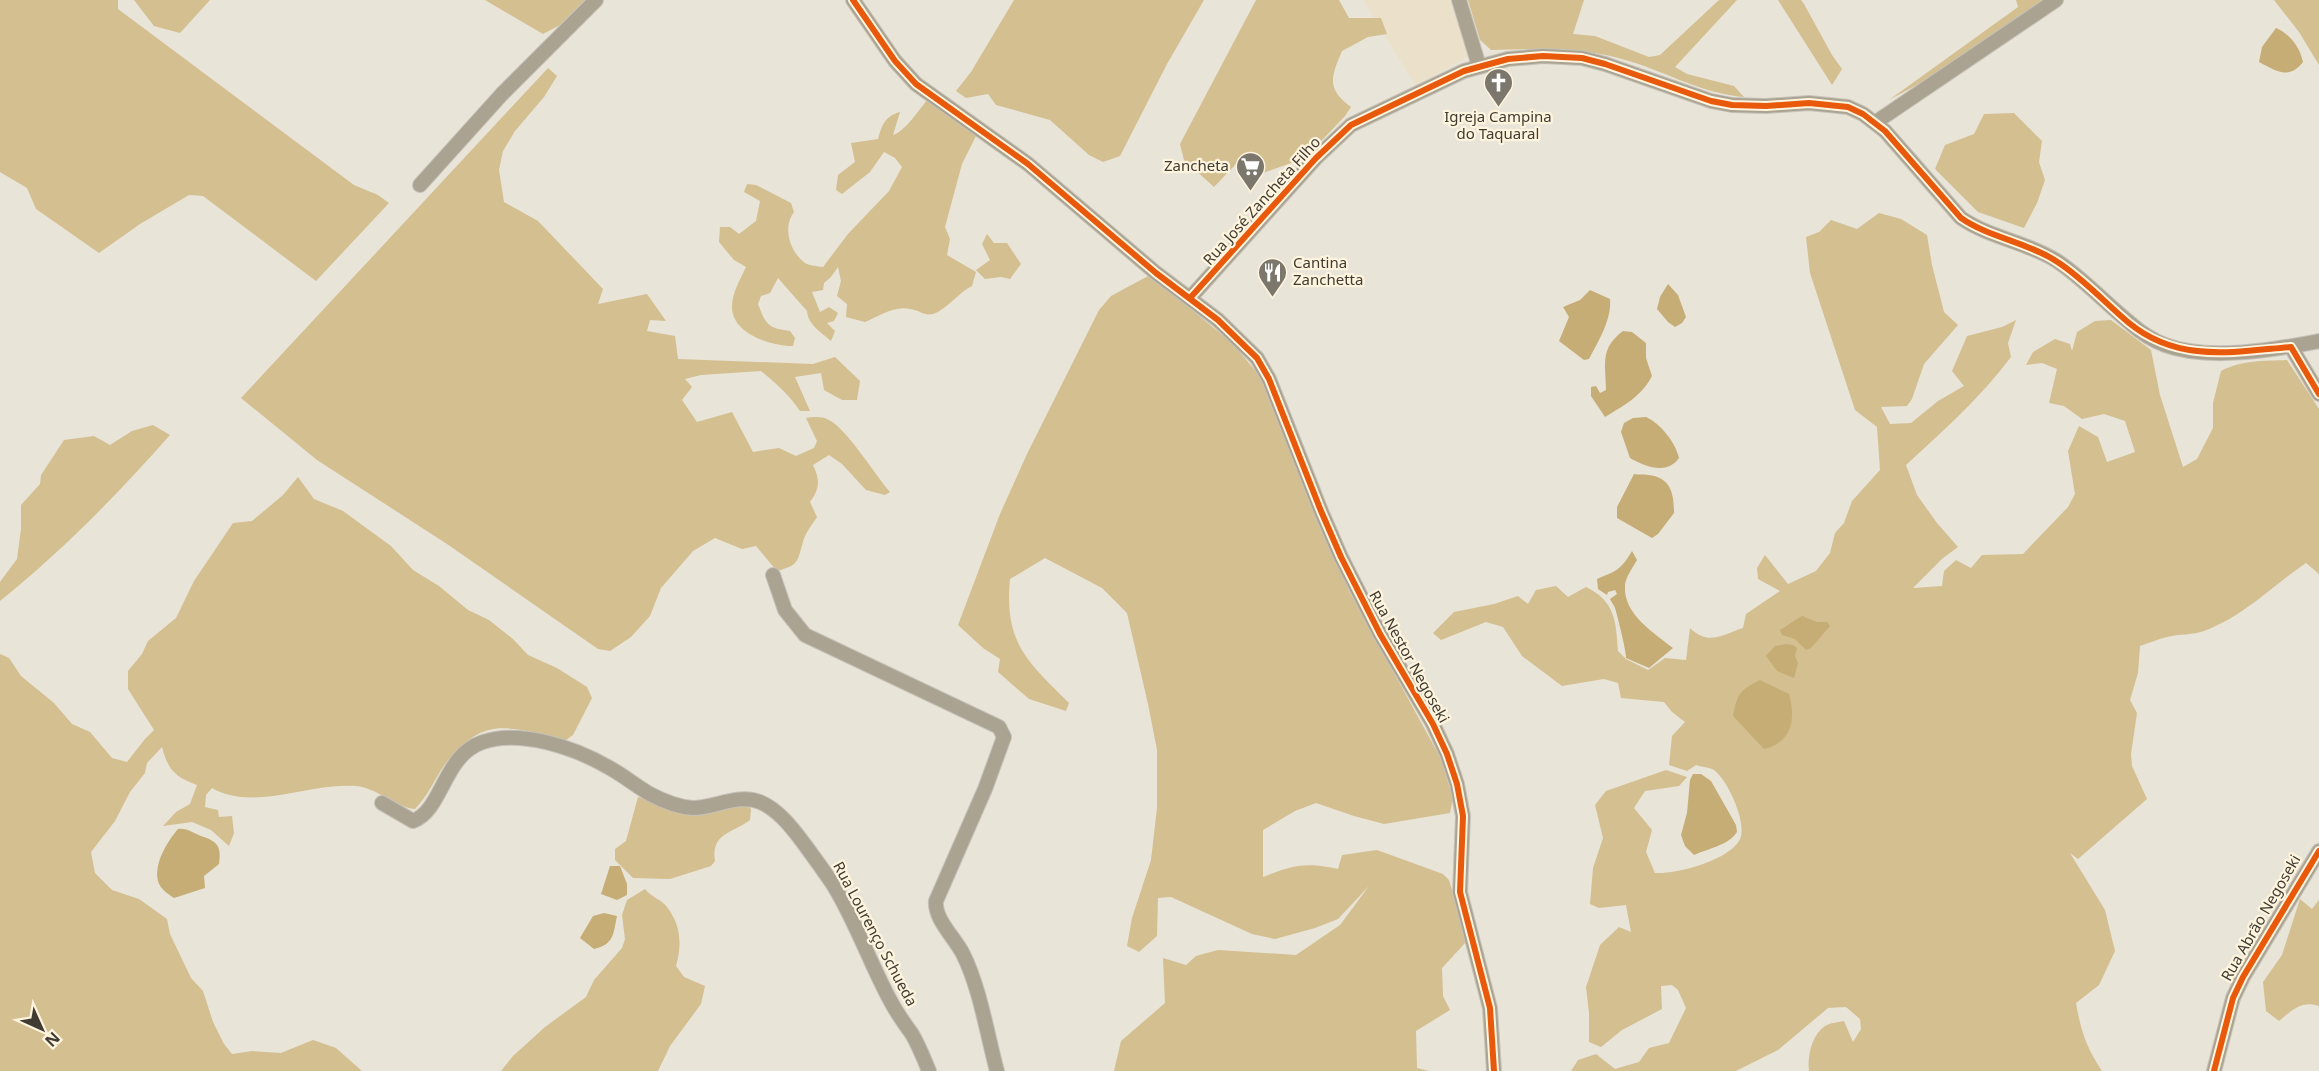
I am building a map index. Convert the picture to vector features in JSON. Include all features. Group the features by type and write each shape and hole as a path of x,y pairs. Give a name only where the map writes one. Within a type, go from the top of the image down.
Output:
{"street":[{"path":"420,185 502,94 596,0"},
{"name":"Rua Nestor Negoseki","path":"853,0 895,61 916,84 1028,164 1138,259 1239,339 1261,365 1278,401 1341,557 1380,634 1433,724 1447,754 1457,784 1463,816 1459,870 1460,892 1490,1008 1494,1071"},
{"path":"1459,0 1479,66"},
{"path":"1876,122 2056,0"},
{"name":"Rua José Zancheta Filho","path":"1190,298 1338,135 1365,117 1479,66 1525,57 1564,56 1605,64 1711,101 1747,106 1793,103 1848,107 1876,122 1961,218 1977,228 2054,259 2130,323 2164,345 2197,352 2218,353 2291,347 2319,341"},
{"path":"2291,347 2319,394"},
{"path":"773,575 784,610 804,635 999,727 1003,731 1005,737 985,789 935,907 967,964 998,1071"},
{"name":"Rua Lourenço Schueda","path":"382,803 414,821 420,819 433,802 451,768 469,749 481,742 518,737 588,757 620,774 653,796 678,806 694,808 741,800 759,801 778,814 795,832 834,886 891,1003 917,1044 929,1071"},
{"name":"Rua Abrão Negoseki","path":"2214,1071 2233,998 2243,977 2319,851"}],"shaded area":[{"path":"0,0 118,0 118,9 354,185 378,195 389,203 316,281 203,196 189,195 140,224 99,253 36,209 27,188 0,172"},
{"path":"134,0 210,0 180,33 154,26"},
{"path":"485,0 585,0 560,25 543,34"},
{"path":"1014,0 1204,0 1167,64 1120,156 1103,162 1089,155 1050,120 996,105 988,94 966,98 956,91 971,72"},
{"path":"1256,0 1339,0 1349,18 1381,18 1387,34 1368,37 1342,51 1335,68 1333,82 1338,94 1351,107 1305,158 1263,173 1236,164 1214,187 1184,160 1180,144"},
{"path":"1363,0 1457,0 1472,54 1416,86"},
{"path":"1468,0 1584,0 1573,34 1595,36 1649,57 1660,55 1719,0 1737,0 1675,67 1687,74 1734,86 1744,97 1715,92 1612,56 1561,50 1491,50 1480,40"},
{"path":"1778,0 1801,0 1804,4 1842,69 1832,85"},
{"path":"2016,0 2046,0 1939,73 1889,100 2018,7"},
{"path":"2274,0 2319,0 2319,65 2299,32"},
{"path":"2276,28 2290,37 2302,56 2303,62 2293,71 2277,71 2259,62 2262,47"},
{"path":"548,68 557,76 544,97 515,131 503,151 499,170 504,202 538,221 603,289 598,304 647,294 666,321 650,320 647,331 675,336 678,359 813,364 835,357 860,381 857,400 842,400 824,390 821,373 795,377 810,411 800,411 761,371 701,375 685,379 692,387 682,400 697,422 732,412 753,452 779,448 796,456 814,448 817,441 806,418 821,417 829,420 852,442 890,492 885,495 866,490 842,464 829,455 813,465 818,484 816,493 810,502 817,517 805,535 796,562 777,571 756,546 742,549 715,538 693,551 661,588 650,616 631,637 610,651 598,649 447,544 317,460 241,398"},
{"path":"929,98 977,134 962,164 945,227 950,239 947,255 976,272 972,286 933,314 899,308 865,322 846,317 847,304 837,296 841,281 838,267 824,283 823,290 812,292 820,312 829,307 838,313 834,321 827,323 835,331 831,341 812,324 807,311 778,278 770,293 761,296 758,304 763,317 772,327 790,331 795,338 793,346 764,341 745,331 733,316 732,301 746,267 734,260 719,242 720,227 730,227 739,234 756,221 760,201 744,192 747,184 756,185 791,203 794,212 790,218 788,232 795,252 805,263 823,267 848,234 889,191 902,167 895,158 884,152 870,172 842,194 836,190 838,175 855,162 851,143 878,139 885,122 900,112 893,135 898,133"},
{"path":"2014,113 2042,141 2039,162 2045,180 2037,203 2024,228 1978,212 1935,169 1945,145 1974,134 1984,114"},
{"path":"1879,213 1901,219 1927,235 1944,312 1958,325 1924,364 1912,399 1907,406 1881,407 1890,424 1911,423 1938,401 1964,386 1952,371 1967,336 2002,327 2016,320 2008,343 2011,357 1974,400 1906,465 1917,495 1958,547 1943,558 1913,588 1942,586 1944,571 1956,560 1971,568 1982,555 2023,554 2068,507 2075,494 2068,451 2079,426 2098,437 2107,462 2135,452 2125,421 2104,414 2082,419 2064,406 2049,403 2057,369 2042,363 2026,365 2033,352 2055,339 2070,344 2072,351 2077,332 2095,321 2111,320 2151,350 2160,395 2183,467 2197,459 2213,428 2213,403 2221,371 2245,363 2287,360 2319,409 2319,574 2306,563 2232,618 2218,625 2200,632 2167,637 2140,646 2138,673 2130,700 2137,713 2131,754 2132,766 2147,799 2078,859 2070,853 2105,910 2115,951 2099,985 2076,1003 2085,1038 2102,1071 1809,1071 1811,1046 1820,1030 1832,1023 1844,1021 1853,1042 1861,1029 1860,1019 1846,1007 1828,1008 1778,1050 1736,1071 1571,1071 1578,1060 1596,1054 1615,1069 1639,1062 1649,1048 1669,1043 1686,1008 1678,990 1672,985 1661,986 1662,1009 1622,1030 1601,1047 1589,1042 1586,987 1600,945 1619,927 1631,932 1626,905 1599,908 1590,904 1593,868 1603,838 1595,805 1606,791 1666,770 1687,777 1679,786 1645,791 1634,808 1652,830 1646,852 1655,873 1665,873 1701,865 1724,855 1733,848 1741,834 1736,804 1720,775 1714,770 1696,765 1687,771 1669,765 1672,736 1685,722 1664,702 1621,698 1618,683 1604,679 1562,686 1522,656 1503,627 1486,622 1441,640 1433,633 1454,612 1494,604 1518,596 1528,604 1536,590 1556,586 1568,597 1586,587 1603,599 1612,613 1618,651 1626,659 1648,670 1665,658 1686,660 1690,628 1703,637 1709,638 1743,628 1746,614 1780,591 1758,579 1757,568 1765,555 1788,584 1816,571 1830,553 1835,533 1844,523 1852,501 1880,470 1877,427 1855,410 1810,273 1806,237 1819,232 1831,220 1857,229"},
{"path":"987,234 994,243 1007,243 1021,264 1010,279 1001,277 985,279 976,270 990,260 982,244"},
{"path":"1150,275 1233,344 1264,381 1349,591 1440,757 1453,798 1450,813 1384,824 1316,803 1295,811 1263,830 1263,877 1308,865 1338,869 1342,855 1377,850 1443,874 1449,880 1467,941 1442,968 1443,996 1450,1010 1416,1031 1417,1068 1429,1071 1114,1071 1121,1041 1165,1003 1163,958 1186,965 1196,956 1218,950 1296,955 1340,925 1369,886 1338,919 1275,939 1252,934 1171,897 1158,898 1157,936 1139,952 1127,946 1132,918 1151,860 1157,808 1157,750 1127,613 1102,588 1045,558 1010,579 1009,601 1015,635 1030,662 1069,703 1066,711 1029,699 998,672 1000,659 983,648 958,625 1000,514 1027,454 1099,310 1111,296"},
{"path":"1668,284 1678,295 1686,317 1675,327 1657,309 1660,297"},
{"path":"1590,290 1610,299 1610,307 1600,338 1589,359 1584,360 1559,341 1569,317 1563,307 1580,300"},
{"path":"1623,331 1632,332 1646,343 1646,358 1652,376 1637,395 1605,417 1591,396 1591,387 1596,386 1600,393 1606,390 1607,351 1610,344"},
{"path":"1646,417 1662,429 1677,452 1679,458 1669,466 1656,468 1630,458 1621,432 1624,423 1633,418"},
{"path":"153,425 170,435 88,522 0,601 0,582 17,559 21,505 40,484 41,475 64,440 94,436 110,445 132,431"},
{"path":"1634,474 1656,476 1662,479 1672,493 1674,513 1658,534 1652,538 1617,518 1617,507"},
{"path":"298,477 314,499 343,511 391,546 413,570 439,586 468,610 489,620 513,639 528,655 557,668 587,687 592,698 573,735 566,740 506,728 482,732 457,750 415,809 400,805 372,790 356,786 320,788 264,797 228,795 212,788 206,795 205,807 218,810 219,817 232,816 234,833 229,846 211,830 192,822 163,826 176,812 190,804 197,785 174,772 167,762 162,747 147,763 145,773 130,792 115,821 91,852 95,873 112,890 139,899 167,919 170,934 191,978 203,991 213,1022 232,1054 252,1051 281,1053 313,1040 336,1048 362,1071 0,1071 0,654 9,658 21,676 54,703 72,724 90,732 112,758 127,762 154,730 128,689 128,671 142,654 148,641 176,618 194,581 233,523 252,521 283,495"},
{"path":"1632,551 1637,560 1625,583 1629,605 1641,622 1673,648 1649,668 1626,658 1615,607 1610,599 1617,594 1615,590 1608,592 1607,595 1598,589 1597,579 1618,569"},
{"path":"1802,616 1817,622 1827,622 1830,626 1811,648 1806,650 1795,639 1782,635 1780,630"},
{"path":"1786,644 1797,648 1795,656 1798,663 1794,678 1777,671 1766,656 1775,646"},
{"path":"1760,680 1789,694 1792,713 1790,729 1786,735 1781,741 1764,749 1733,716 1740,694"},
{"path":"1693,774 1701,774 1711,781 1736,825 1737,832 1729,840 1694,855 1685,846 1681,835"},
{"path":"638,797 655,801 747,805 751,809 750,820 719,839 716,845 715,861 711,866 670,879 633,878 615,860 615,849 626,841"},
{"path":"178,829 187,830 214,842 219,848 220,858 219,864 204,876 205,888 174,898 160,886 157,874 162,853"},
{"path":"610,866 620,866 627,884 627,895 617,900 601,894"},
{"path":"645,889 665,905 678,928 679,950 676,966 684,977 705,986 701,1004 670,1046 658,1071 501,1071 513,1056 545,1027 586,997 594,980 622,948 625,939 622,915 627,900"},
{"path":"2300,899 2312,909 2319,900 2319,1006 2302,1005 2279,1021 2266,1011 2263,982 2282,955"},
{"path":"604,913 617,916 612,938 601,947 594,949 580,938 593,916"}],"cycle path":[{"path":"853,0 895,61 916,84 1028,164 1156,273 1218,320 1257,358 1269,379 1341,557 1380,634 1433,724 1447,754 1457,784 1463,816 1460,892 1490,1008 1494,1071"},
{"path":"1190,298 1316,158 1351,125 1464,71 1508,59 1543,56 1582,58 1711,101 1732,105 1766,106 1809,103 1848,107 1863,114 1885,131 1961,218 1972,225 2033,249 2056,261 2085,283 2129,323 2148,336 2167,344 2206,352 2291,347 2319,394"},
{"path":"2214,1071 2233,998 2243,977 2319,851"}],"place":[{"name":"Igreja Campina do Taquaral","path":"1498,108"},
{"name":"Zancheta","path":"1250,192"},
{"name":"Cantina Zanchetta","path":"1272,298"}]}
